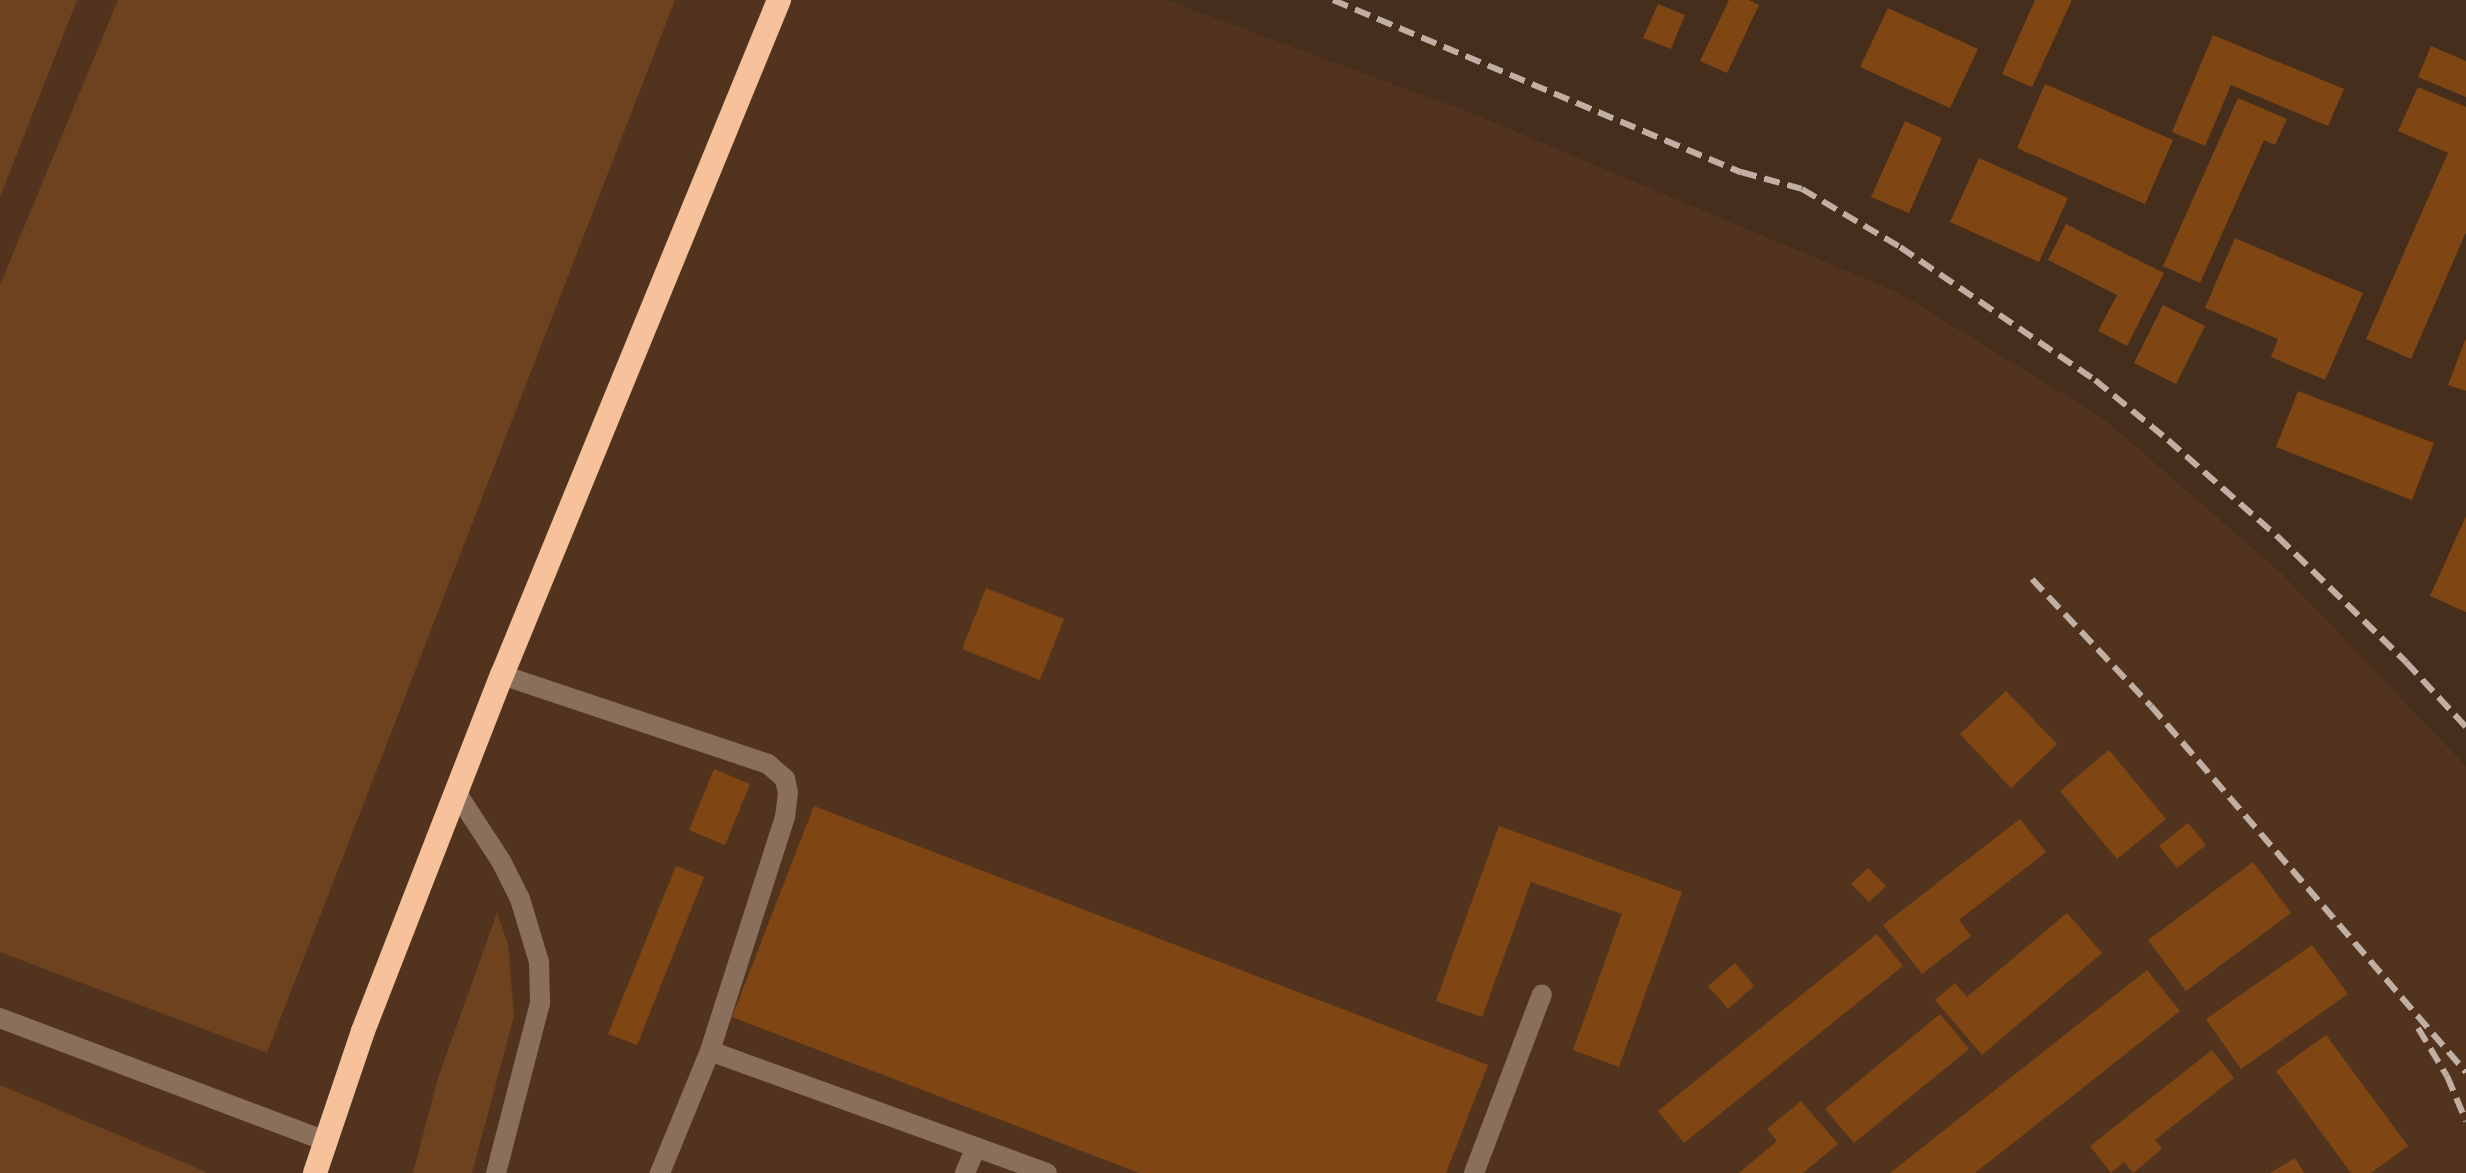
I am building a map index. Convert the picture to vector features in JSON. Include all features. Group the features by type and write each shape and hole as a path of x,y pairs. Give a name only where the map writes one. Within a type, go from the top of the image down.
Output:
{"highway":[{"path":"315,1173 323,1140 502,675 779,0"}],"lane":[{"path":"502,675 768,764 785,779 788,793 785,817 710,1051 660,1173"},
{"path":"456,792 501,861 520,899 539,962 540,1003 496,1173"},
{"path":"1474,1173 1542,994"},
{"path":"0,1018 323,1140"},
{"path":"710,1051 1047,1173"},
{"path":"965,1173 976,1147"}],"shaded area":[{"path":"0,0 1166,0 1476,115 1899,293 2104,419 2281,573 2466,766 2466,1173 0,1173"},
{"path":"0,0 77,0 0,197"},
{"path":"118,0 675,0 267,1053 0,952 0,285"},
{"path":"497,913 508,944 514,1016 472,1173 413,1173 438,1078"},
{"path":"0,1085 199,1169 207,1173 0,1173"}],"building":[{"path":"1729,0 1749,0 1759,5 1727,73 1700,61"},
{"path":"2035,0 2072,0 2032,87 2002,74"},
{"path":"1658,4 1685,15 1671,49 1643,38"},
{"path":"1888,8 1978,49 1950,108 1860,67"},
{"path":"2213,35 2344,89 2328,126 2231,85 2205,146 2172,132"},
{"path":"2431,46 2466,61 2466,97 2418,77"},
{"path":"2045,84 2173,140 2145,204 2017,148"},
{"path":"2418,87 2466,107 2466,232 2411,359 2366,339 2448,153 2398,131"},
{"path":"2238,98 2287,119 2275,145 2264,140 2200,283 2163,266"},
{"path":"1905,121 1942,138 1909,213 1871,197"},
{"path":"1979,158 2068,198 2039,262 1950,222"},
{"path":"2066,224 2164,273 2127,346 2098,331 2117,295 2048,260"},
{"path":"2235,238 2363,293 2325,380 2271,357 2278,339 2205,308"},
{"path":"2163,305 2205,326 2176,384 2134,363"},
{"path":"2466,338 2466,391 2448,385"},
{"path":"2298,391 2434,443 2412,500 2276,447"},
{"path":"2466,516 2466,612 2430,596"},
{"path":"986,588 1064,619 1040,680 962,649"},
{"path":"2006,691 2057,744 2011,788 1960,734"},
{"path":"2109,750 2166,819 2117,859 2060,791"},
{"path":"714,769 750,784 725,845 689,830"},
{"path":"814,806 1488,1065 1446,1173 1139,1173 732,1017"},
{"path":"2020,819 2046,852 1959,920 1971,936 1922,974 1883,925"},
{"path":"2188,823 2206,845 2177,868 2159,846"},
{"path":"1499,826 1682,892 1619,1067 1573,1050 1622,914 1531,882 1482,1017 1436,1001"},
{"path":"2253,862 2291,913 2186,991 2148,940"},
{"path":"676,866 704,877 637,1045 608,1034"},
{"path":"1868,868 1886,886 1869,902 1851,884"},
{"path":"2067,913 2102,953 1982,1055 1935,1000 1955,983 1967,997"},
{"path":"1877,934 1903,966 1684,1143 1658,1111"},
{"path":"2312,945 2348,994 2241,1069 2206,1019"},
{"path":"1735,963 1754,986 1728,1009 1708,986"},
{"path":"2147,970 2180,1011 1975,1173 1890,1173"},
{"path":"1940,1014 1969,1049 1854,1143 1825,1109"},
{"path":"2326,1035 2408,1146 2371,1173 2351,1173 2276,1071"},
{"path":"2212,1050 2234,1078 2155,1140 2162,1149 2133,1173 2124,1162 2111,1173 2090,1146"},
{"path":"1801,1101 1838,1144 1803,1173 1739,1173 1777,1141 1767,1129"},
{"path":"2295,1158 2304,1173 2270,1173"}],"railway":[{"path":"1333,0 1741,172 1802,189 1900,247 2095,380 2168,440 2278,537 2406,662 2466,727"},
{"path":"2032,579 2151,706 2466,1072"},
{"path":"2418,1028 2447,1076 2466,1121"}]}
